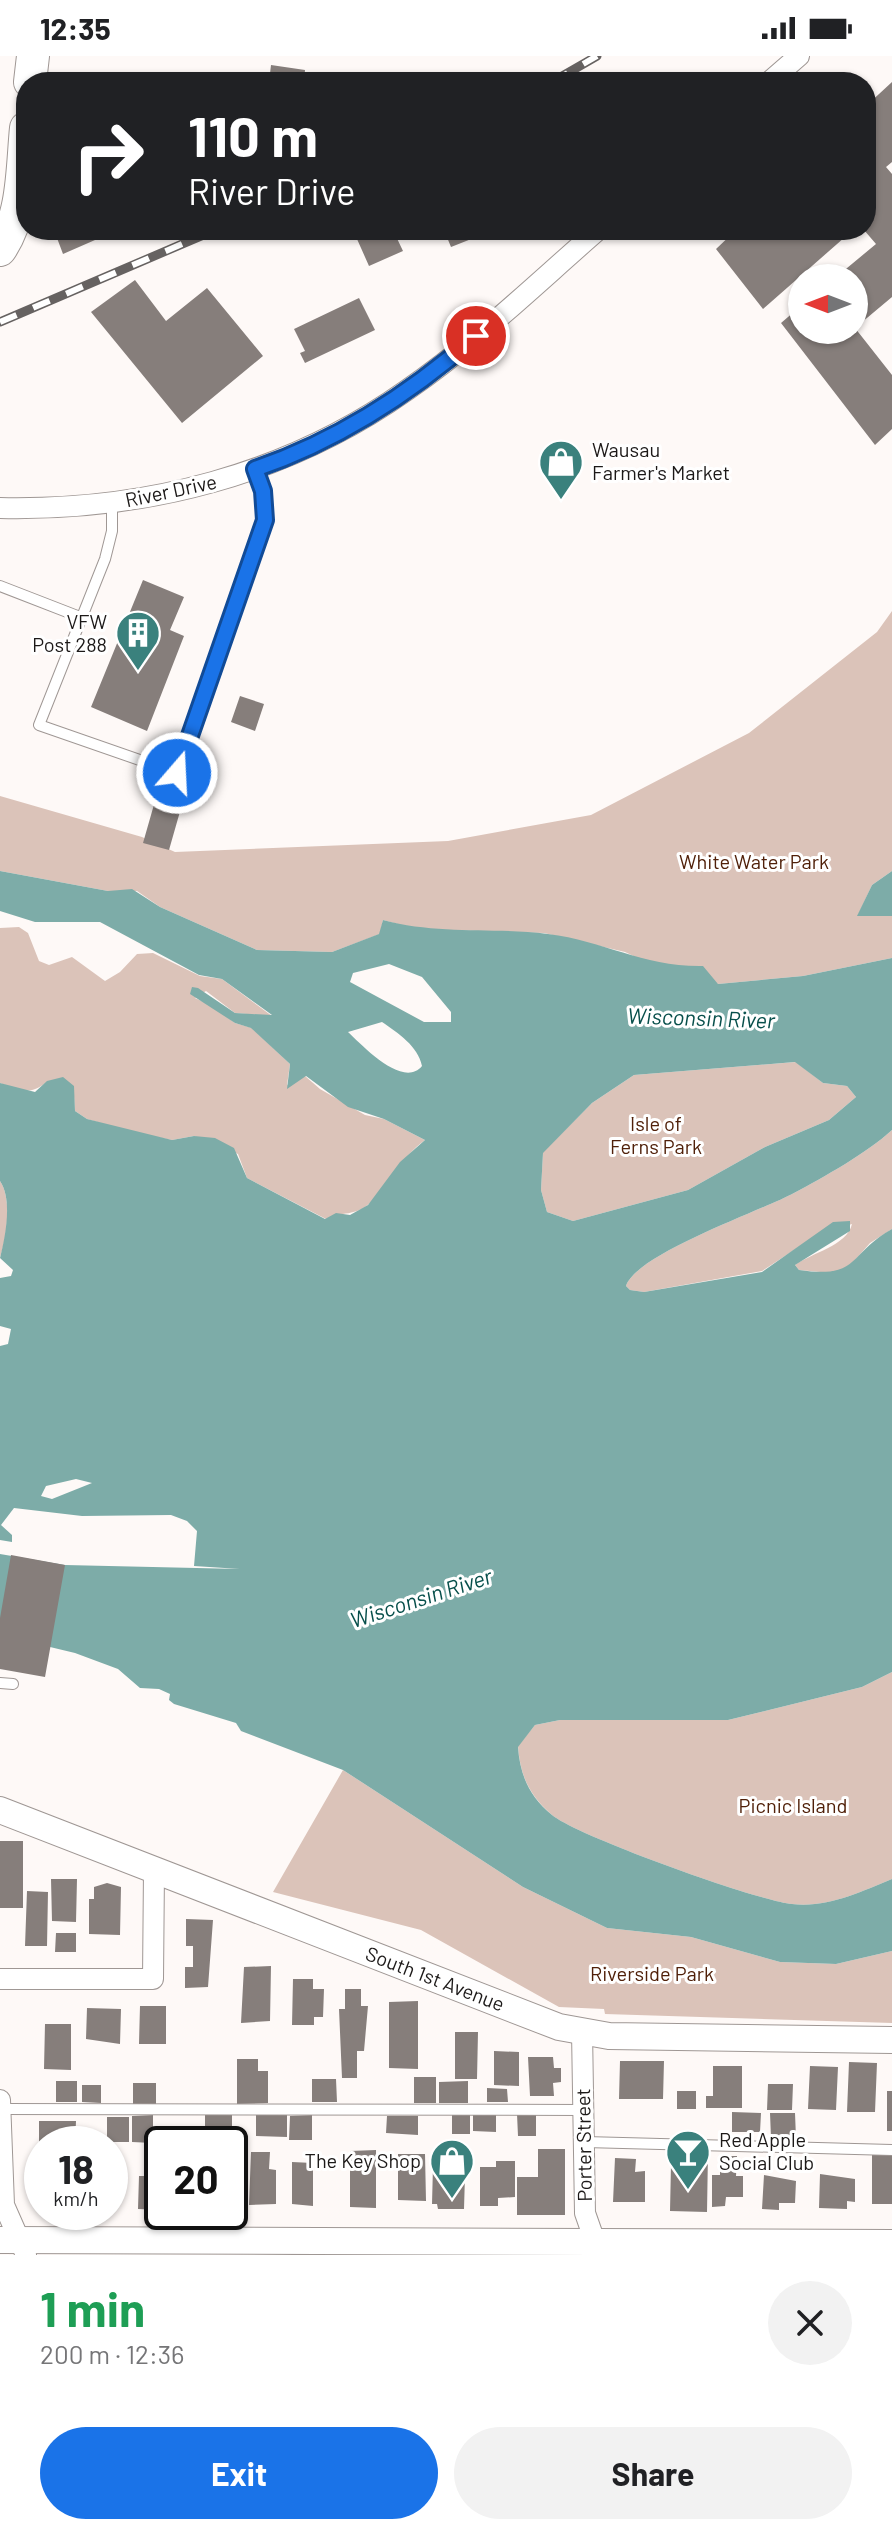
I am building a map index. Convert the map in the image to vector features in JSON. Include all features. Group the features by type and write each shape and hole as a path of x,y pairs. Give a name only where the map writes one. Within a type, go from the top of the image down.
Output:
{"main road":[{"path":"0,250 16,213"}],"street":[{"path":"781,72 799,56"},
{"name":"River Drive","path":"0,508 112,504 197,487 255,469 325,439 406,392 586,240"},
{"name":"South 1st Avenue","path":"0,1810 559,2027 635,2037 892,2040"},
{"path":"0,1979 153,1979 154,1870"},
{"name":"Porter Street","path":"582,2031 585,2213 598,2250"},
{"path":"0,2100 4,2205 15,2245 598,2250 892,2243"}],"lane":[{"path":"112,504 110,542 39,725 177,773 265,520 263,491 255,469"},
{"path":"0,586 80,617"},
{"path":"0,1683 13,1684"},
{"path":"0,2109 584,2110"},
{"path":"585,2142 892,2150"}],"green space":[{"name":"White Water Park","path":"892,611 892,871 872,885 858,915 892,916 892,958 803,976 718,984 678,966 644,961 625,952 544,933 416,929 383,920 380,934 332,952 257,950 160,907 137,891 108,891 0,871 0,796 142,837 175,852 448,841 591,815 749,733 877,632"},
{"path":"19,927 28,933 39,961 49,965 72,957 105,981 120,972 137,954 153,953 200,976 222,979 272,1016 235,1013 206,991 195,998 235,1023 252,1028 290,1064 287,1085 305,1076 320,1089 365,1115 384,1119 425,1140 409,1154 365,1207 326,1219 247,1178 238,1154 194,1136 172,1140 87,1119 75,1111 74,1096 48,1081 36,1089 25,1091 0,1083 0,928"},
{"name":"Isle of Ferns Park","path":"796,1062 823,1083 847,1086 856,1097 829,1120 765,1147 688,1190 573,1221 547,1212 541,1190 543,1152 592,1103 634,1075"},
{"path":"892,1130 892,1229 870,1243 848,1268 831,1273 799,1270 795,1265 843,1238 852,1224 817,1235 762,1271 644,1292 630,1290 626,1286 652,1260 701,1234 806,1187 858,1156"},
{"path":"0,1181 6,1197 7,1218 0,1257"},
{"name":"Picnic Island","path":"892,1672 892,1879 831,1901 805,1905 773,1900 669,1866 595,1837 552,1815 532,1792 521,1766 518,1746 535,1725 560,1720 728,1720 862,1687"},
{"name":"Riverside Park","path":"343,1770 523,1887 607,1928 691,1937 780,1962 836,1964 892,1951 892,2023 605,2014 604,2009 559,2007 421,1930 273,1892"}],"water":[{"name":"Wisconsin River","path":"0,871 108,891 132,889 160,907 257,950 332,952 379,934 383,920 424,928 569,937 661,962 703,966 718,984 803,976 892,958 892,1130 858,1156 806,1187 701,1234 652,1260 626,1286 630,1290 644,1292 762,1272 833,1222 850,1221 850,1231 795,1265 799,1270 833,1271 844,1268 892,1229 892,1672 862,1687 728,1720 560,1720 535,1725 518,1747 527,1784 552,1815 630,1852 708,1880 773,1900 805,1905 844,1898 892,1879 892,1951 836,1964 780,1962 691,1937 607,1928 523,1887 343,1770 241,1731 236,1723 174,1704 169,1700 170,1694 159,1689 140,1688 118,1669 75,1653 0,1635 0,1554 65,1565 240,1569 194,1566 197,1531 187,1521 171,1515 82,1516 14,1508 1,1525 12,1535 12,1542 0,1540 0,1346 8,1344 11,1329 0,1326 0,1278 11,1276 13,1270 0,1258 7,1208 0,1181 0,1083 35,1092 47,1081 63,1077 74,1086 75,1111 87,1119 172,1140 194,1136 215,1138 234,1148 247,1178 325,1219 336,1213 350,1215 368,1205 400,1162 425,1140 384,1119 348,1107 306,1076 287,1089 290,1064 251,1028 235,1023 190,994 192,987 198,988 235,1013 272,1015 222,979 199,975 100,922 35,922 0,911","holes":["389,964 422,977 451,1012 451,1022 424,1022 350,982 353,973","382,1022 412,1046 422,1066 414,1072 394,1069 348,1032","795,1062 823,1083 847,1086 856,1097 829,1120 765,1147 688,1190 573,1221 547,1212 541,1190 543,1153 592,1103 634,1075","76,1479 92,1483 52,1499 41,1496 46,1486"]},
{"path":"892,871 892,916 857,916 872,885"}],"building":[{"path":"271,65 305,70 305,72 270,72"},
{"path":"892,82 892,162 886,167 892,174 892,297 868,317 868,264 852,264 876,244 873,240 876,240 876,97"},
{"path":"58,240 95,240 63,254"},
{"path":"357,240 398,240 403,251 369,266"},
{"path":"448,240 469,240 451,247"},
{"path":"725,240 842,240 814,264 788,264 788,287 763,309 716,249"},
{"path":"135,280 166,321 207,288 263,356 182,423 91,312"},
{"path":"359,298 375,330 305,363 300,353 305,351 294,329"},
{"path":"788,317 788,332 781,323"},
{"path":"797,344 868,344 892,375 892,429 875,445"},
{"name":"VFW Post 288","path":"143,580 184,597 170,630 184,636 147,731 91,707"},
{"path":"240,696 264,704 255,731 231,722"},
{"path":"159,787 185,794 169,850 143,843"},
{"path":"11,1555 65,1565 45,1677 0,1669 0,1618"},
{"path":"0,1841 23,1841 23,1908 0,1908"},
{"path":"51,1879 77,1879 76,1922 52,1921"},
{"path":"107,1883 121,1887 120,1935 89,1934 89,1899 94,1899 94,1887"},
{"path":"27,1891 48,1892 47,1946 25,1946"},
{"path":"186,1919 213,1920 208,1987 185,1988 185,1967 193,1967 193,1946 186,1946"},
{"path":"56,1933 76,1933 76,1952 55,1952"},
{"path":"271,1966 270,2021 241,2023 244,1967"},
{"path":"293,1979 313,1979 313,1989 324,1989 323,2017 314,2017 314,2025 292,2025"},
{"path":"345,1989 361,1989 361,2006 368,2006 364,2051 357,2051 357,2078 342,2078 339,2009 345,2009"},
{"path":"418,2001 418,2069 389,2068 389,2002"},
{"path":"140,2006 166,2006 166,2044 139,2044"},
{"path":"87,2008 121,2009 120,2044 86,2039"},
{"path":"45,2024 71,2024 71,2070 44,2069"},
{"path":"455,2032 478,2032 477,2079 455,2079"},
{"path":"494,2051 519,2052 519,2086 494,2085"},
{"path":"528,2057 553,2057 554,2068 561,2068 561,2082 553,2083 554,2096 530,2096"},
{"path":"237,2059 258,2059 258,2071 268,2071 268,2103 237,2104"},
{"path":"620,2061 664,2061 663,2099 619,2099"},
{"path":"849,2062 877,2063 875,2112 847,2112"},
{"path":"713,2066 742,2066 742,2108 706,2108 706,2096 713,2096"},
{"path":"810,2066 838,2067 836,2110 808,2109"},
{"path":"414,2077 436,2077 436,2103 414,2103"},
{"path":"312,2079 336,2079 337,2102 312,2102"},
{"path":"56,2081 77,2081 77,2102 56,2102"},
{"path":"468,2081 468,2103 439,2103 439,2082"},
{"path":"133,2083 156,2083 156,2104 133,2104"},
{"path":"768,2084 793,2084 792,2110 767,2110"},
{"path":"82,2085 101,2085 101,2103 82,2102"},
{"path":"487,2088 507,2089 508,2102 487,2102"},
{"path":"677,2091 696,2091 696,2109 677,2109"},
{"path":"887,2091 892,2091 892,2131 887,2131"},
{"path":"732,2112 761,2113 760,2132 732,2132"},
{"path":"770,2113 795,2113 796,2138 771,2138"},
{"path":"256,2114 287,2115 287,2137 256,2136"},
{"path":"452,2114 470,2114 470,2134 452,2134"},
{"path":"473,2114 496,2114 496,2132 473,2131"},
{"path":"517,2114 536,2114 536,2136 518,2136"},
{"path":"153,2115 153,2126 144,2126 144,2143 132,2142 132,2116"},
{"path":"205,2115 232,2115 232,2126 205,2126"},
{"path":"312,2115 312,2140 289,2140 290,2116"},
{"path":"387,2116 418,2116 418,2135 386,2133"},
{"path":"107,2117 129,2117 129,2142 128,2126 107,2126"},
{"path":"39,2121 76,2121 76,2126 39,2126"},
{"path":"538,2149 565,2149 565,2215 517,2215 517,2177 538,2177"},
{"path":"376,2150 376,2208 350,2207 350,2151"},
{"path":"251,2152 270,2152 269,2169 276,2170 276,2204 249,2205"},
{"path":"688,2152 708,2152 707,2212 670,2211 671,2165 687,2165"},
{"path":"872,2153 892,2153 892,2204 872,2204"},
{"path":"398,2154 425,2154 426,2201 398,2200"},
{"path":"720,2156 737,2156 736,2176 743,2176 743,2197 726,2197 725,2206 712,2207 712,2175 720,2175"},
{"path":"615,2158 636,2159 635,2172 645,2171 645,2202 613,2202"},
{"path":"496,2161 515,2161 515,2197 498,2198 498,2206 480,2206 480,2167 496,2167"},
{"path":"292,2162 313,2163 313,2206 292,2204"},
{"path":"433,2166 453,2167 452,2175 465,2175 464,2209 438,2209 437,2204 432,2204"},
{"path":"820,2174 855,2179 855,2202 847,2201 847,2209 819,2208"},
{"path":"764,2175 796,2181 795,2203 779,2203 779,2210 762,2209"},
{"path":"139,2176 144,2176 144,2209 138,2209"}],"railway":[{"path":"569,72 597,56"},
{"path":"0,322 192,240"}],"place":[{"name":"Wausau Farmer's Market","path":"561,501"},
{"name":"VFW Post 288","path":"138,672"},
{"name":"Red Apple Social Club","path":"688,2191"},
{"name":"The Key Shop","path":"452,2200"}],"route":[{"path":"177,773 265,520 263,491 255,469 325,439 368,416 422,380 476,336"}]}
